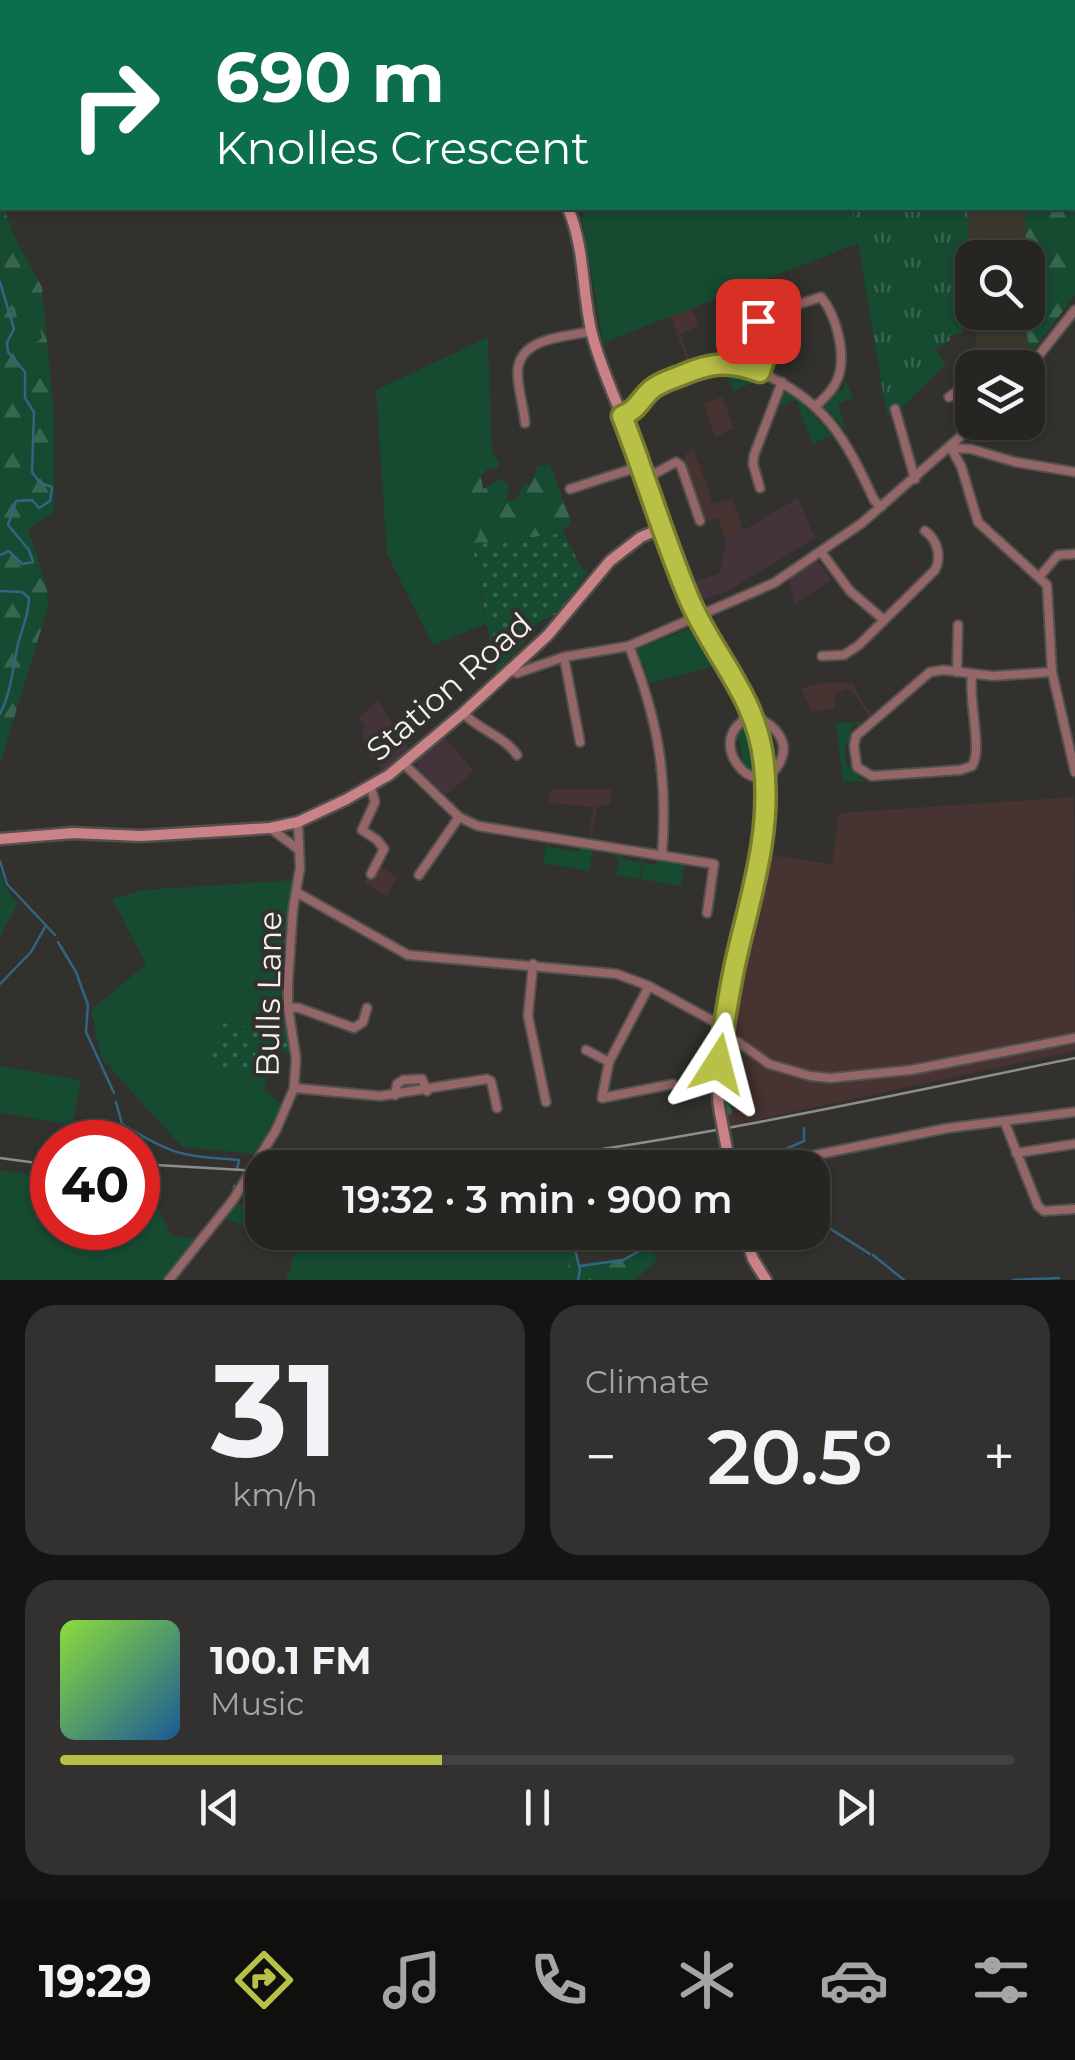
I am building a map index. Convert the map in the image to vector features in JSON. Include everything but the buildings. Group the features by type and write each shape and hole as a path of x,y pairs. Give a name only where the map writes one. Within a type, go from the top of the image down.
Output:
{"street":[{"path":"569,210 582,248 592,331 660,529 698,618 729,666 753,716 765,776 761,862 738,949 717,1078 727,1150"},
{"path":"790,307 821,297 836,330 841,370 815,407"},
{"path":"1043,350 1075,310"},
{"path":"758,321 767,351 760,372"},
{"path":"525,424 518,367 524,353 548,339 592,331"},
{"path":"622,416 636,409 659,384 702,366 729,363 760,372 798,390 815,407 848,444 881,507"},
{"path":"950,380 955,393"},
{"path":"760,488 754,455 782,382"},
{"path":"895,409 915,479"},
{"path":"510,670 516,673 564,656 629,646 768,586 822,553 959,440"},
{"path":"951,448 1075,472"},
{"path":"951,448 961,466 978,522 1039,577 1049,591 1052,672 1075,772"},
{"path":"645,479 676,462 681,466 700,521"},
{"path":"570,489 641,466"},
{"name":"Station Road","path":"0,839 270,828 298,822 371,788 510,670 556,626 610,561 660,529"},
{"path":"822,656 834,658 850,652 934,570 939,559 934,541 925,531"},
{"path":"934,541 946,536"},
{"path":"822,553 850,591 884,620"},
{"path":"1039,577 1058,555 1075,554"},
{"path":"957,672 958,625"},
{"path":"629,646 652,706 661,748 665,818 662,855"},
{"path":"564,656 580,742"},
{"path":"972,675 970,706 978,750 972,766 872,776 861,771 854,746 860,732 924,676 937,671 972,675 1052,672"},
{"path":"463,713 475,726 506,742 517,755"},
{"path":"753,716 774,726 782,741 780,763 765,776 754,778 741,770 731,748 738,724 753,716"},
{"path":"403,763 459,817 490,828 714,864 706,913"},
{"path":"371,788 375,802 362,830 384,848 371,874"},
{"path":"419,875 459,817"},
{"name":"Bulls Lane","path":"170,1280 233,1200 276,1130 294,1088 296,1058 288,1007 300,868 298,822"},
{"path":"270,828 299,850"},
{"path":"296,892 408,955 603,971 649,986 770,1064 794,1072 830,1078 911,1070 1075,1038"},
{"path":"533,964 528,1016 546,1102"},
{"path":"649,986 609,1062 602,1098 673,1084"},
{"path":"288,1007 350,1028 359,1027 368,1008"},
{"path":"586,1050 609,1062"},
{"path":"294,1088 360,1096 395,1095 487,1079 491,1081 497,1108"},
{"path":"830,1152 948,1128 1075,1112"},
{"path":"1006,1123 1038,1206 1044,1211 1075,1210"},
{"path":"1016,1153 1075,1144"},
{"path":"750,1250 766,1280"}],"shaded area":[{"path":"967,210 1025,210 1027,240 969,240"},
{"path":"692,309 699,326 680,334 691,364 687,363 671,316"},
{"path":"976,330 1026,330 1029,350 977,350"},
{"path":"722,397 734,428 715,437 703,404"},
{"path":"693,447 713,504 732,498 744,530 726,541 718,518 704,522 684,457"},
{"path":"798,498 815,538 727,591 697,602 690,584 720,573 726,541"},
{"path":"817,561 832,580 795,604 789,579"},
{"path":"826,682 853,683 872,714 869,716 847,689 836,693 835,709 811,711 801,688"},
{"path":"378,701 409,749 383,773 366,751 361,731 365,727 359,717"},
{"path":"444,737 474,771 445,795 418,769 417,758"},
{"path":"551,789 611,789 610,804 597,807 592,838 589,837 593,807 549,803"},
{"path":"1074,797 1075,1051 729,1126 722,1102 721,1076 728,1024 769,855 832,864 839,813"},
{"path":"381,851 378,865 397,877 387,896 364,883"}],"green space":[{"path":"0,210 5,210 42,287 54,415 54,512 28,529 47,589 48,607 0,764 0,292 15,308 24,352 42,338 36,304 1,276"},
{"path":"587,210 852,210 859,243 603,343 582,218"},
{"path":"852,210 967,210 969,240 955,240 955,330 963,333 949,336 950,340 935,350 946,364 902,407 887,416"},
{"path":"1025,210 1075,210 1075,295 1029,350 1026,330 1045,330 1045,240 1026,240"},
{"path":"0,233 1,276 36,304 42,339 24,353 15,308 0,292"},
{"path":"750,321 760,336 756,338 758,356 763,358 759,365 740,358 720,357 712,335"},
{"path":"488,337 492,452 467,446 465,461 479,511 479,534 472,546 486,624 433,645 387,554 376,390"},
{"path":"725,369 761,380 733,391"},
{"path":"842,382 847,382 853,398 838,404 846,430 825,407 836,390 841,392 845,385"},
{"path":"791,392 832,435 812,444 796,400 777,407 781,395"},
{"path":"474,443 492,452 499,462 498,468 486,470 481,476 483,489 500,479 509,484 510,501 516,499 523,486 531,484 537,467 550,464 572,525 562,528 564,533 472,545 480,522 465,461 467,445"},
{"path":"564,533 581,567 588,572 558,613 537,623 496,672 472,545"},
{"path":"696,626 720,665 650,683 637,649"},
{"path":"749,721 759,775 750,774 739,762 743,761 739,740 733,739 736,729"},
{"path":"862,722 849,730 850,742 845,743 846,766 851,766 864,781 843,782 836,723"},
{"path":"547,841 548,847 578,852 580,846 593,848 589,871 543,863"},
{"path":"614,851 623,852 622,859 639,862 643,856 639,879 616,875 619,858 613,856"},
{"path":"658,858 685,862 681,886 640,879 643,863 656,865"},
{"path":"0,869 6,889 18,903 0,937"},
{"path":"294,880 280,1008 288,1033 260,1028 210,1062 248,1074 254,1058 272,1063 264,1089 282,1105 257,1150 245,1153 182,1147 101,1058 91,1010 146,964 112,899 142,890"},
{"path":"222,1023 288,1033 292,1054 280,1051 276,1064 254,1058 248,1075 210,1063"},
{"path":"731,1049 745,1053 732,1114 726,1116 722,1071 724,1055"},
{"path":"0,1066 81,1080 74,1120 0,1113"},
{"path":"0,1170 30,1174 30,1250 160,1250 160,1211 171,1235 196,1239 163,1280 0,1280"},
{"path":"237,1204 245,1204 245,1226 226,1219"},
{"path":"296,1250 577,1250 578,1264 569,1258 568,1280 286,1280"},
{"path":"653,1250 657,1260 635,1280 568,1280 569,1257 578,1264 622,1259"}],"waterway":[{"path":"0,282 14,329 7,342 8,352 25,372 25,398 34,412 32,472 40,483 52,487 50,501 39,508 32,500 16,501 8,525 29,550 33,562 22,564 9,551 0,555"},
{"path":"0,591 22,592 29,598 0,714"},
{"path":"0,861 7,884 55,935"},
{"path":"0,984 31,952 45,927"},
{"path":"58,942 76,972 88,1005 86,1032 114,1093"},
{"path":"116,1102 122,1124 139,1134 178,1152 239,1160 237,1170"},
{"path":"774,1149 779,1152 804,1141 804,1128"},
{"path":"830,1229 870,1254"},
{"path":"575,1250 578,1280"},
{"path":"580,1266 623,1260 641,1250"},
{"path":"873,1255 904,1280"},
{"path":"1013,1280 1059,1278"}],"railway":[{"path":"594,1150 690,1135 1075,1058"},
{"path":"0,1158 30,1162"},
{"path":"160,1165 245,1170"}],"route":[{"path":"718,1064 738,949 762,853 766,816 764,760 746,698 692,605 660,529 622,416 636,409 659,384 702,366 729,363 760,372 767,351 758,321"}]}
